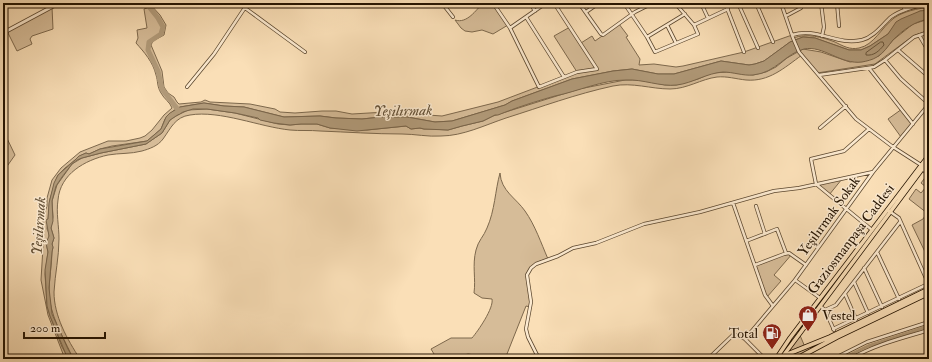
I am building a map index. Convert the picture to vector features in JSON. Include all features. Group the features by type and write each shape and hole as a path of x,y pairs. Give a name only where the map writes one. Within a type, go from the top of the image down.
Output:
{"highway":[{"path":"780,358 836,334 929,289"},
{"path":"796,359 843,334 929,293"}],"main road":[{"name":"Gaziosmanpaşa Caddesi","path":"922,167 929,154"},
{"name":"Gaziosmanpaşa Caddesi","path":"780,358 922,167 929,160"},
{"name":"Gaziosmanpaşa Caddesi","path":"780,358 820,298 872,230 889,211"}],"street":[{"path":"3,33 59,3"},
{"path":"187,87 214,54 248,3"},
{"path":"442,3 454,17"},
{"path":"493,3 510,28 538,87 564,77 597,69 554,3"},
{"path":"530,3 535,11"},
{"path":"510,28 546,3"},
{"path":"580,3 601,34 605,35 632,14 653,3"},
{"path":"586,12 599,3"},
{"path":"624,3 647,37 655,52 698,34 694,25 675,3"},
{"path":"701,3 708,18"},
{"path":"725,3 744,52"},
{"path":"738,3 758,48"},
{"path":"756,3 773,42"},
{"path":"782,3 793,40 799,52 856,119 922,167 929,178"},
{"path":"786,16 802,8 800,3"},
{"path":"821,3 824,29 822,36"},
{"path":"837,3 839,26"},
{"path":"902,3 905,10"},
{"path":"792,35 807,32 846,41 863,40 872,35 894,16 905,10 929,4"},
{"path":"245,8 305,52"},
{"path":"694,25 728,8"},
{"path":"647,37 685,14"},
{"path":"526,17 564,77"},
{"path":"667,25 676,43"},
{"path":"819,75 876,66 912,39 929,32"},
{"path":"919,35 929,52"},
{"path":"898,50 929,77"},
{"path":"885,60 901,79 929,104"},
{"path":"870,68 913,124"},
{"name":"Yeşilırmak Sokak","path":"745,339 795,280 847,211 873,172 929,104"},
{"path":"820,128 846,106"},
{"path":"869,129 844,151 811,159 816,184 872,230"},
{"path":"539,359 528,337 526,329 530,302 527,275 533,265 540,261 558,256 575,247 596,243 644,224 689,215 774,191 873,172"},
{"path":"733,203 765,295 773,306"},
{"path":"756,206 765,234"},
{"path":"833,329 868,314 929,284 899,218 889,211"},
{"path":"825,310 836,305 900,222"},
{"path":"746,241 777,229 786,253"},
{"path":"877,252 899,299"},
{"path":"755,266 786,253 792,254 806,265"},
{"path":"864,268 882,307"},
{"path":"795,280 820,298"},
{"path":"854,282 868,314"},
{"path":"845,293 856,319"},
{"path":"820,306 825,310 836,334"},
{"path":"833,359 867,342 929,322"},
{"path":"850,359 868,349 929,330"},
{"path":"708,359 734,335 745,339 765,359"}],"shaded area":[{"path":"143,3 149,3 160,15 166,25 164,35 153,41 151,45 162,71 164,87 179,104 201,102 205,100 210,102 250,104 275,109 280,112 295,113 336,111 352,114 386,112 442,116 498,102 577,72 554,36 570,27 581,43 592,36 595,41 619,24 628,36 626,37 640,59 639,65 654,64 676,67 744,52 792,35 793,38 804,36 820,37 847,47 859,48 869,43 894,18 906,12 929,7 929,10 920,11 894,27 888,34 870,46 861,50 849,50 815,38 803,37 790,42 764,61 755,64 749,65 721,61 674,74 658,74 632,69 613,71 572,79 505,105 452,121 435,122 407,117 362,119 320,116 284,117 244,107 204,103 180,107 173,111 165,119 161,129 147,141 112,146 89,154 86,153 80,156 58,175 50,199 47,229 49,238 46,243 48,252 45,274 47,306 62,347 69,359 65,359 48,315 41,280 43,217 47,206 47,198 52,180 61,168 80,152 108,141 126,141 145,136 172,108 160,91 155,70 136,43 138,38 137,30 147,28 144,9 147,8"},
{"path":"483,3 493,3 508,25 493,34 482,30 472,32 465,31 461,28 455,20 459,21 467,18"},
{"path":"52,7 53,29 32,36 30,39 32,44 17,51 7,31"},
{"path":"929,19 929,30 913,36 875,64 817,73 802,55 776,73 762,79 746,80 717,77 676,89 663,89 634,85 613,86 572,97 474,130 449,136 294,130 214,115 202,114 185,116 171,127 159,144 138,152 108,155 91,160 75,170 63,183 57,205 59,246 54,292 56,310 62,327 80,359 73,358 54,317 49,293 53,248 52,244 54,238 51,228 53,217 52,201 57,185 72,164 82,158 146,144 162,133 170,120 188,110 207,109 235,113 278,124 290,125 317,124 330,128 367,130 406,126 411,129 419,128 448,130 483,121 493,116 579,89 625,80 643,80 665,85 676,85 698,79 712,73 729,72 753,75 766,72 776,67 787,58 803,49 821,52 850,62 879,56 893,40 913,24"},
{"path":"902,109 913,124 901,137 888,119"},
{"path":"3,130 15,155 3,172"},
{"path":"500,173 506,190 521,206 532,222 548,259 540,261 528,272 530,307 526,306 505,359 494,359 468,354 449,359 437,359 431,349 451,338 472,338 491,308 492,299 482,298 474,293 474,261 477,247 490,221"},
{"path":"927,175 929,178 929,258 912,225 923,219 927,213 909,199 916,189 921,193 926,187 921,183"},
{"path":"842,179 829,195 816,184"},
{"path":"785,253 792,254 774,275 781,281 767,297 755,265"},
{"path":"799,333 805,347 821,341 823,344 796,359 775,359 783,356"}],"water":[{"path":"929,10 929,19 905,29 893,40 882,54 868,61 847,61 818,50 804,49 792,54 768,71 753,75 723,72 677,85 664,85 632,80 617,80 541,100 495,115 483,121 448,130 420,128 411,129 406,126 357,131 330,128 317,124 290,125 274,123 235,113 207,109 193,109 183,112 170,120 162,133 146,144 101,153 77,160 72,164 56,186 52,201 53,221 51,228 54,238 52,244 53,247 49,288 52,314 68,349 73,358 76,359 69,359 67,357 50,316 47,306 45,270 48,252 46,243 49,236 46,220 48,219 49,203 54,183 58,175 79,156 86,153 89,154 100,149 147,141 161,129 166,117 180,107 204,103 244,107 284,117 320,116 362,119 407,117 435,122 452,121 505,105 572,79 613,71 632,69 658,74 674,74 721,61 749,65 755,64 764,61 790,42 803,37 815,38 849,50 861,50 888,34 896,22 901,19 920,11"}],"waterway":[{"path":"146,3 163,27 161,34 149,42 148,50 158,71 162,89 179,111"},
{"path":"841,359 868,346 929,326"}],"place":[{"name":"Vestel","path":"808,332"},
{"name":"Total","path":"772,350"}],"water label":[{"name":"Yeşilırmak","path":"403,111"},
{"name":"Yeşilırmak","path":"39,226"}]}
